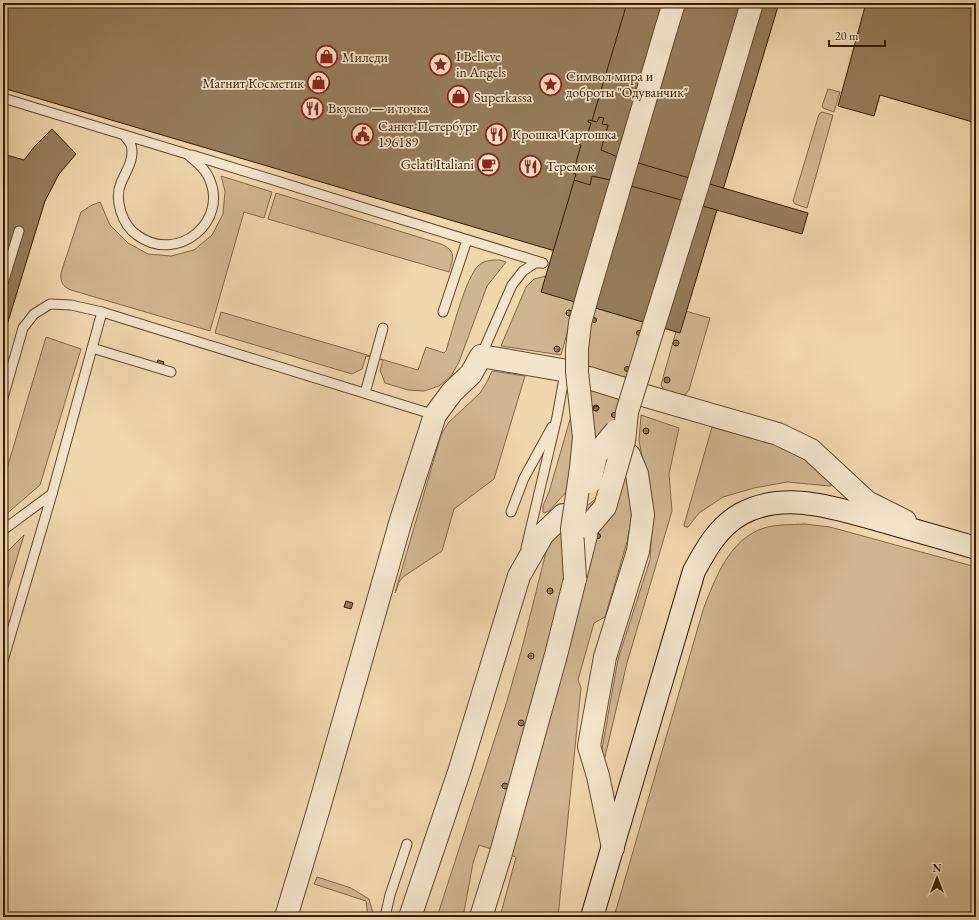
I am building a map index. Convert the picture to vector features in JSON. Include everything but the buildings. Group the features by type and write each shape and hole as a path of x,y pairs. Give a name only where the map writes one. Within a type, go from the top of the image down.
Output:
{"street":[{"path":"574,579 572,529 584,437 577,372 577,349 580,323 674,3"},
{"path":"588,527 605,507 624,441 627,412 693,201 752,3"},
{"path":"286,917 318,811 401,520 435,415 452,392 471,374 480,356 563,374"},
{"path":"589,378 621,388"},
{"path":"646,396 778,434 812,450 867,502 892,516 907,522 920,532"},
{"path":"482,913 501,853 556,654 588,527 590,481 596,455 616,431 627,412"},
{"path":"613,848 598,776 589,746 605,657 638,551 642,515 637,474 629,456"},
{"path":"592,917 694,572 706,549 718,532 741,514 753,508 783,502 802,503 825,506 976,548"},
{"path":"410,917 453,791 519,576 543,534 563,515"}],"lane":[{"path":"3,98 546,263 535,263 523,271 512,285 480,356"},
{"path":"124,135 131,145 131,158 129,168 120,184 119,203 124,220 136,235 152,243 171,245 189,240 203,228 212,211 213,193 208,175 196,161 187,154"},
{"path":"3,283 19,231"},
{"path":"443,312 467,240"},
{"path":"3,398 23,328 34,314 50,304 71,305 102,312 435,415"},
{"path":"3,661 52,494 102,312"},
{"path":"365,393 383,328"},
{"path":"92,348 171,372"},
{"path":"519,576 557,417 563,374"},
{"path":"511,512 524,478 557,417"},
{"path":"3,530 52,494"},
{"path":"385,917 390,895 407,844"}],"shaded area":[{"path":"828,89 840,92 834,112 823,108 822,106"},
{"path":"822,112 833,115 807,208 795,204 793,201 819,114"},
{"path":"221,176 272,192 264,218 244,212 210,331 71,290 63,284 61,273 81,212 100,202 110,225 128,243 148,254 171,256 194,250 212,235 223,214 225,191"},
{"path":"276,193 441,244 452,253 449,272 268,219"},
{"path":"500,260 506,262 487,286 459,362 451,376 439,386 424,391 408,390 385,383 380,370 383,360 366,356 362,369 352,374 215,333 221,312 418,370 426,347 444,353 446,351 464,292 474,271 484,262"},
{"path":"546,276 579,290 561,355 501,346 526,287 534,279"},
{"path":"602,286 653,301 628,377 622,377 584,366 580,357"},
{"path":"682,310 710,318 689,390 685,395 664,390 661,385"},
{"path":"46,337 81,349 40,485 3,517 3,482"},
{"path":"492,371 525,376 494,479 454,509 442,551 403,577 399,582 395,593 441,435 448,423 480,393"},
{"path":"580,385 626,399 606,461 569,489 549,511 544,513 543,506 549,492"},
{"path":"641,415 679,428 669,474 672,511 627,663 604,761 602,749 618,659 650,560 652,530 651,501 639,441"},
{"path":"712,427 784,447 806,458 832,485 787,482 754,488 723,497 699,513 688,527 685,527 684,525"},
{"path":"626,468 633,510 627,542 605,617 594,623 578,680 581,688 558,917 500,917 516,857 479,845 473,863 463,917 437,917 507,701 548,544 583,509 612,486"},
{"path":"805,524 830,527 976,567 976,917 614,917 703,610 718,573 732,551 741,541 752,533 774,526"},
{"path":"24,535 3,604 3,556"},
{"path":"317,877 351,888 369,899 374,917 368,917 366,901 314,884"}],"place":[{"name":"Миледи","path":"327,57"},
{"name":"I Believe in Angels","path":"441,64"},
{"name":"Магнит Косметик","path":"319,83"},
{"name":"Символ мира и доброты \"Одуванчик\"","path":"551,84"},
{"name":"Superkassa","path":"458,97"},
{"name":"Вкусно — и точка","path":"312,108"},
{"name":"Санкт-Петербург 196189","path":"363,134"},
{"name":"Крошка Картошка","path":"497,134"},
{"name":"Gelati Italiani","path":"489,164"},
{"name":"Теремок","path":"530,166"}]}
